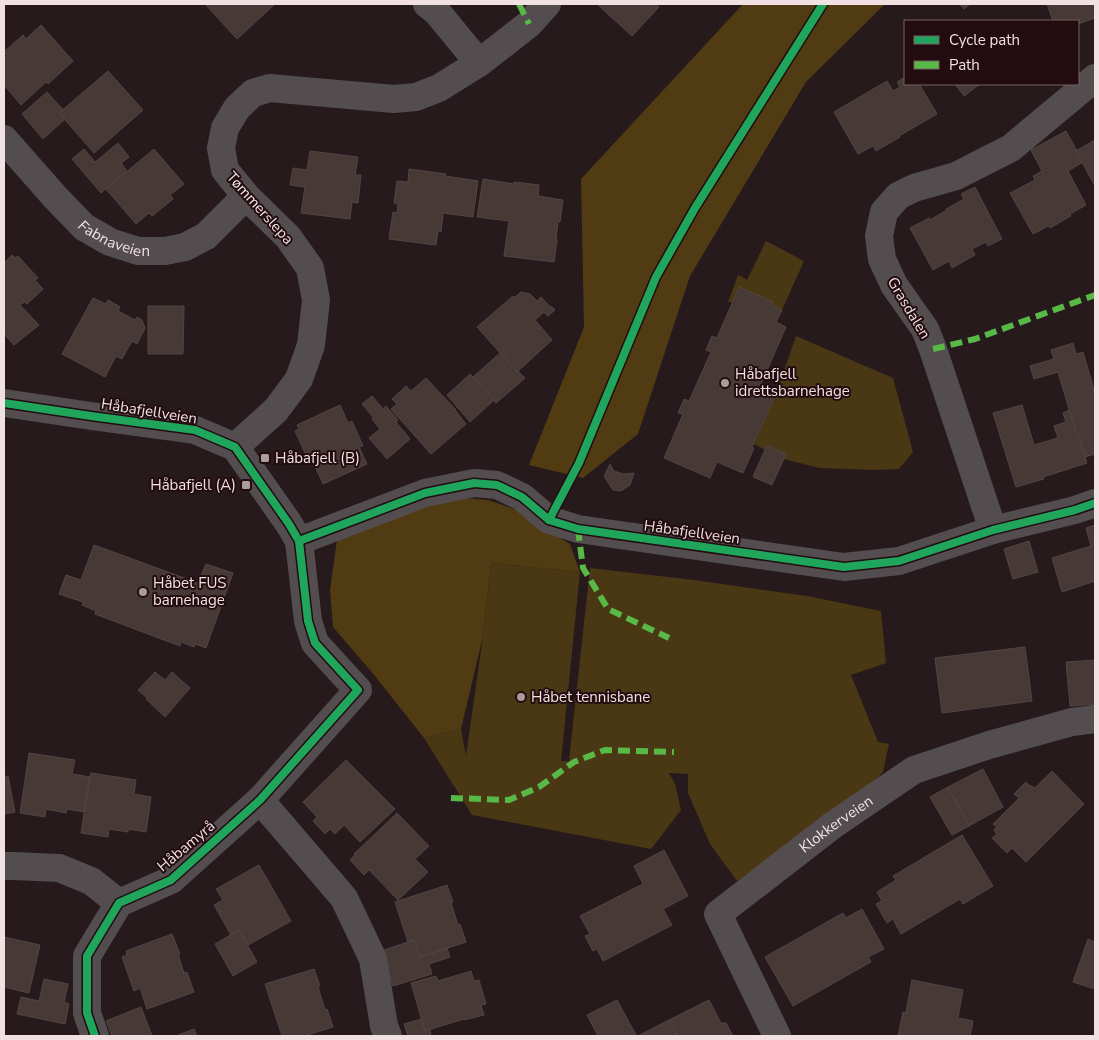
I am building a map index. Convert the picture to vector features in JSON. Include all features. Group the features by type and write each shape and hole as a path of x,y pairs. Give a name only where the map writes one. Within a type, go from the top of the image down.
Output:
{"street":[{"path":"427,4 437,12 479,63"},
{"name":"Tømmerslepa","path":"235,447 276,410 299,379 311,345 316,300 310,268 288,238 246,196 225,170 221,148 225,128 237,108 253,93 270,88 394,99 416,97 439,88 479,63 529,24 547,4"},
{"name":"Grasdalen","path":"993,530 925,329 894,285 882,259 879,236 884,212 898,196 914,188 956,176 1011,148 1095,78"},
{"name":"Fabnaveien","path":"4,139 84,228 110,242 138,251 165,251 185,247 206,236 246,196"},
{"name":"Håbafjellveien","path":"4,403 195,430 235,447"},
{"path":"235,447 299,541"},
{"name":"Håbafjellveien","path":"299,541 425,493 474,482 497,484 522,497 550,520 578,529 844,567 899,561 993,530 1075,510 1095,503"},
{"name":"Håbamyrå","path":"119,903 171,880 260,800 358,690 315,643 308,621 299,541"},
{"name":"Klokkerveien","path":"777,1036 718,914 833,825 914,770 989,745 1072,722 1095,719"},
{"path":"260,800 344,898 373,959 384,1026 388,1036"},
{"path":"4,866 59,868 91,881 119,903 87,956 87,1013 95,1036"}],"shaded area":[{"path":"743,4 885,4 806,82 690,276 638,434 583,478 529,465 584,327 581,179"},
{"path":"766,241 804,261 782,310 771,305 772,303 739,288 732,302 728,302 738,275 747,280"},
{"path":"796,336 893,378 913,452 899,469 820,468 783,459 785,454 767,445 765,450 754,444 777,391"},
{"path":"450,497 488,500 517,510 570,544 580,572 491,563 483,636 461,729 424,738 333,627 330,590 337,540"},
{"path":"491,563 580,572 561,761 569,761 590,568 807,596 881,611 886,663 851,675 878,742 889,744 883,772 857,798 737,881 710,844 688,793 688,774 669,773 675,784 681,810 651,849 472,815 424,738 461,729 466,756"}],"building":[{"path":"205,4 275,4 237,39"},
{"path":"597,4 655,4 659,7 632,36"},
{"path":"960,4 970,4 964,9"},
{"path":"1047,4 1095,4 1095,18 1079,24 1079,20 1053,20"},
{"path":"41,25 73,61 21,105 4,85 4,58 7,56 4,52 23,35 26,39"},
{"path":"108,71 143,110 94,153 59,113"},
{"path":"904,78 904,85 920,85 937,114 876,151 873,146 858,154 834,112 887,81 893,91 900,87 897,82"},
{"path":"956,85 979,85 964,96"},
{"path":"47,92 63,110 59,113 65,119 43,139 22,114"},
{"path":"1066,131 1083,162 1068,171 1086,205 1050,228 1048,226 1033,234 1010,193 1035,180 1033,176 1042,171 1031,150"},
{"path":"1095,140 1095,186 1076,151"},
{"path":"118,143 129,157 121,163 127,171 101,193 72,159 84,149 95,162"},
{"path":"154,149 184,184 170,195 173,199 152,216 149,213 136,224 106,189"},
{"path":"310,151 358,157 355,175 361,175 358,203 352,202 350,219 301,213 305,187 290,185 293,168 307,170"},
{"path":"409,169 478,181 473,217 442,213 441,232 438,231 436,245 389,239 393,212 397,213 398,204 394,203 397,181 408,182"},
{"path":"483,179 514,184 514,182 539,185 538,196 563,200 560,222 558,222 554,262 504,256 509,221 477,217"},
{"path":"975,187 1002,239 988,246 986,242 972,249 975,255 952,268 949,261 933,270 910,228 929,218 930,220 947,210 964,199 961,194"},
{"path":"12,255 15,258 18,256 38,278 35,280 43,289 27,304 24,302 20,305 39,325 14,345 4,334 4,263"},
{"path":"739,287 773,302 771,305 782,310 776,322 786,327 761,384 777,391 752,447 754,448 743,473 717,462 710,478 664,458 683,414 678,413 684,399 689,401 711,352 706,350 712,336 717,338"},
{"path":"521,292 530,294 537,301 541,297 555,310 548,316 544,312 535,320 552,340 517,372 477,327 513,296 514,298"},
{"path":"93,298 106,304 108,300 120,307 118,311 135,320 137,317 142,320 145,328 137,344 132,341 122,359 116,356 105,377 62,354"},
{"path":"148,306 184,306 183,354 148,354"},
{"path":"1073,343 1076,354 1083,352 1095,393 1095,454 1085,457 1058,372 1034,379 1030,366 1054,359 1051,350"},
{"path":"500,353 525,378 496,403 473,377"},
{"path":"470,374 494,400 470,422 447,395"},
{"path":"426,378 456,410 466,424 431,454 391,409 397,404 392,399 406,386 411,391"},
{"path":"372,396 383,409 386,406 410,439 387,459 369,438 380,429 362,404"},
{"path":"340,405 348,423 352,421 363,446 359,447 367,464 323,484 309,453 306,455 295,431 299,429 297,425"},
{"path":"1022,405 1034,445 1058,438 1054,426 1066,422 1063,413 1069,410 1087,463 1016,487 993,413"},
{"path":"767,445 786,454 772,485 753,477"},
{"path":"610,464 614,471 623,474 634,473 630,485 621,491 613,490 604,476"},
{"path":"1095,525 1095,581 1062,592 1052,558 1091,546 1086,528"},
{"path":"1029,541 1038,572 1013,579 1004,549"},
{"path":"94,545 198,583 206,564 233,573 206,648 195,644 194,647 181,642 180,646 95,614 96,611 82,605 83,602 59,594 66,575 81,580"},
{"path":"1025,647 1032,701 942,713 935,658"},
{"path":"1095,660 1095,704 1070,706 1066,662"},
{"path":"155,672 165,680 172,672 190,688 165,717 138,690"},
{"path":"29,753 75,760 72,774 90,777 84,812 67,809 66,813 46,809 45,817 20,813"},
{"path":"346,760 395,809 360,842 344,825 335,834 330,829 325,834 313,821 317,817 303,802"},
{"path":"983,769 1003,807 969,826 948,787"},
{"path":"1052,771 1084,804 1026,862 1012,848 1007,853 992,838 997,834 994,830 997,827 993,824 1019,798 1014,794 1026,782 1035,788"},
{"path":"91,773 136,780 134,794 151,797 146,832 128,829 128,832 109,829 108,837 81,833"},
{"path":"8,776 15,812 4,814 4,777"},
{"path":"948,787 969,826 952,835 930,797"},
{"path":"397,813 429,846 415,859 428,872 398,900 369,870 364,875 350,860"},
{"path":"962,835 993,886 963,904 960,899 901,934 893,919 887,923 876,904 882,901 877,892 896,880 893,876"},
{"path":"664,850 688,896 663,909 672,925 603,961 597,949 593,951 585,936 590,934 580,916 643,884 634,866"},
{"path":"259,865 291,921 248,945 239,930 231,935 214,905 223,900 216,889"},
{"path":"447,885 458,925 460,924 466,942 421,957 414,940 408,942 395,902"},
{"path":"862,909 884,949 868,957 871,962 793,1006 765,957 843,913 846,918"},
{"path":"239,930 257,962 233,976 215,944"},
{"path":"172,934 180,954 178,955 184,973 187,972 194,992 147,1009 140,988 134,991 122,957 127,955 126,951"},
{"path":"4,937 40,945 29,993 4,987"},
{"path":"1088,939 1095,942 1095,989 1073,982"},
{"path":"414,940 421,957 447,948 450,957 429,964 432,974 393,986 381,951"},
{"path":"314,969 325,1010 327,1009 333,1027 304,1036 282,1036 265,984"},
{"path":"471,971 474,981 479,980 486,1004 481,1005 484,1015 425,1031 411,983 436,976 438,981"},
{"path":"44,979 68,984 64,1002 69,1004 65,1024 17,1014 21,997 39,1001"},
{"path":"912,980 963,990 958,1018 973,1021 970,1036 898,1036 903,1012 907,1012"},
{"path":"617,1000 636,1035 598,1036 587,1015"},
{"path":"709,1000 721,1023 726,1023 733,1036 677,1036 669,1020"},
{"path":"141,1007 152,1036 112,1036 106,1021"},
{"path":"422,1019 425,1031 430,1030 431,1036 408,1036 404,1024"},
{"path":"669,1020 677,1036 638,1036"},
{"path":"194,1029 197,1036 176,1036"}],"marked path":[{"path":"519,4 529,24"},
{"path":"933,349 975,339 1095,295"},
{"path":"578,529 583,568 608,609 669,638"},
{"path":"451,798 509,800 539,787 574,762 605,750 674,752"}],"cycle path":[{"path":"549,520 579,463 656,277 695,208 823,4"},
{"path":"4,403 195,430 235,447 299,541 308,621 315,643 358,690 260,800 171,880 119,903 87,956 87,1013 95,1036"},
{"path":"299,541 425,493 474,483 497,485 522,497 549,520 578,529 844,567 899,561 993,530 1075,510 1095,503"}],"place":[{"name":"Håbafjell idrettsbarnehage","path":"725,383"},
{"name":"Håbafjell (B)","path":"265,458"},
{"name":"Håbafjell (A)","path":"246,485"},
{"name":"Håbet FUS barnehage","path":"143,592"},
{"name":"Håbet tennisbane","path":"521,697"}]}
